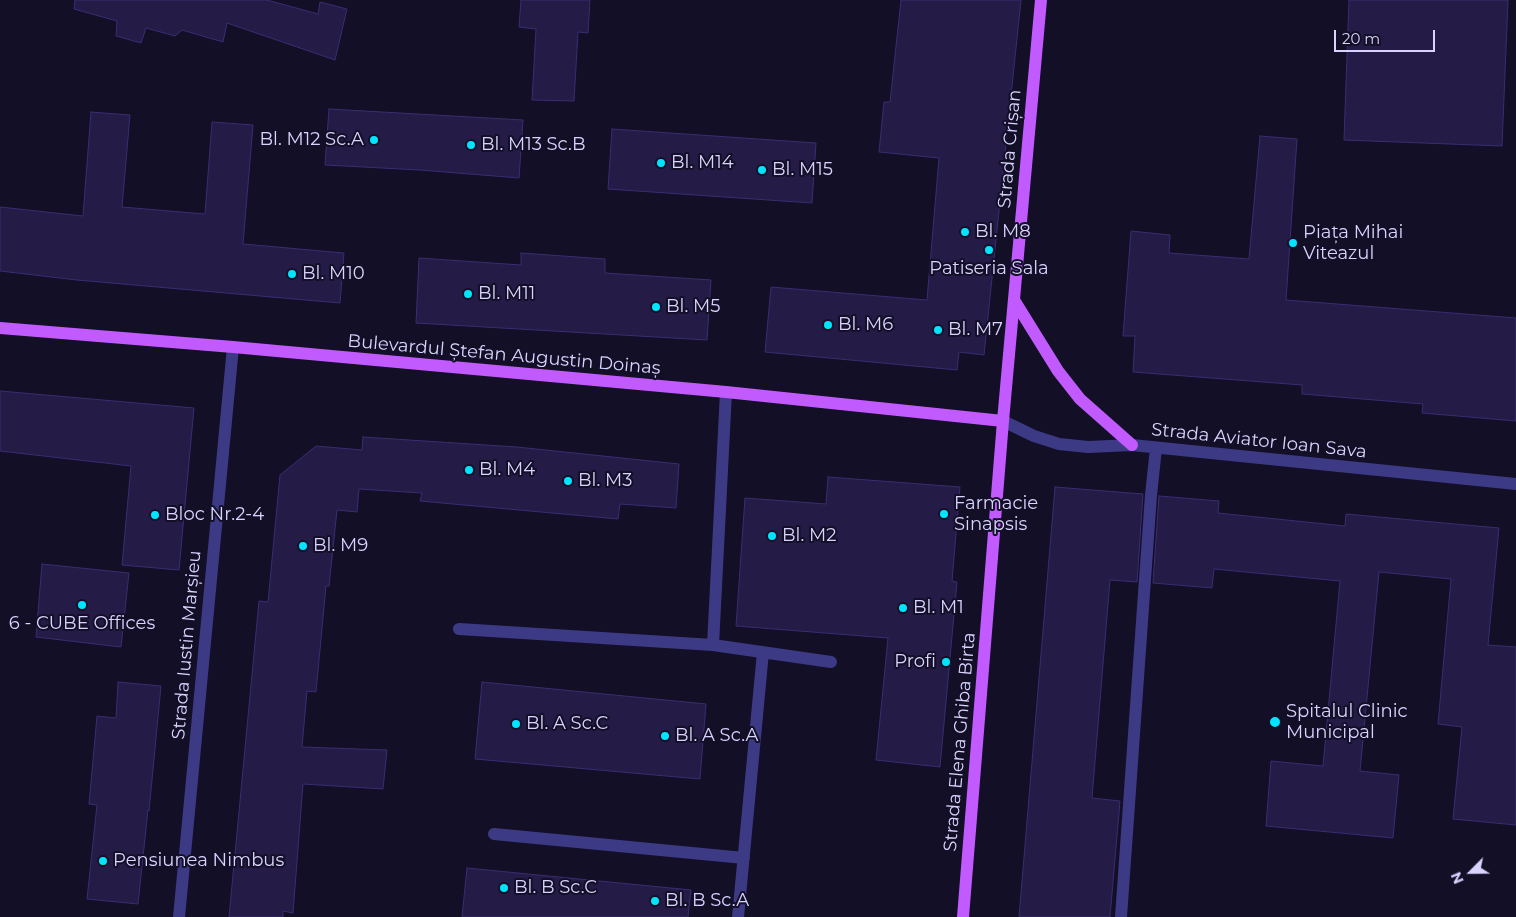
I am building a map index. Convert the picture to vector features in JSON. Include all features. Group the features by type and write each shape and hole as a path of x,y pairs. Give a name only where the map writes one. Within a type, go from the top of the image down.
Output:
{"main road":[{"name":"Strada Crișan","path":"1004,421 1041,0"},
{"path":"1014,300 1058,371 1080,399 1132,446"},
{"name":"Bulevardul Ștefan Augustin Doinaș","path":"0,328 233,347 726,392 1004,421"},
{"name":"Strada Elena Ghiba Birta","path":"963,917 1004,421"}],"street":[{"name":"Strada Iustin Marșieu","path":"179,917 233,347"},
{"path":"714,645 726,392"},
{"name":"Strada Aviator Ioan Sava","path":"1004,421 1034,436 1059,444 1088,447 1132,446 1156,448 1516,484"},
{"path":"1121,917 1150,505 1156,448"},
{"path":"459,629 714,645 831,662"},
{"path":"738,917 763,652"},
{"path":"494,834 744,858"}],"building":[{"path":"75,0 267,0 318,14 320,2 347,9 335,60 227,23 223,42 182,30 175,36 146,28 141,43 116,36 117,21 74,9"},
{"path":"521,0 590,0 588,33 578,32 574,101 532,100 536,29 519,27"},
{"path":"901,0 1021,0 984,355 959,352 957,370 765,352 771,287 927,300 939,158 879,152 884,102 890,102"},
{"path":"1349,0 1508,0 1502,146 1344,140"},
{"path":"329,109 523,120 519,178 325,165"},
{"path":"91,112 130,115 122,207 205,214 212,122 253,125 243,244 344,253 340,303 77,280 0,271 0,207 83,216"},
{"path":"612,129 816,143 812,203 608,189"},
{"path":"1260,136 1297,139 1286,300 1516,318 1516,421 1422,413 1423,404 1302,394 1302,385 1133,372 1135,336 1123,336 1131,231 1170,235 1169,253 1249,259"},
{"path":"521,253 605,259 605,273 711,280 707,340 416,323 419,258 521,265"},
{"name":"Bloc Nr.2-4","path":"0,391 194,408 179,570 122,565 131,466 0,451"},
{"path":"363,437 517,447 679,464 676,508 620,504 618,519 420,501 422,493 359,489 357,512 337,510 329,586 326,586 316,692 307,691 302,747 387,750 383,789 303,784 293,913 283,911 283,917 229,917 259,601 268,602 280,475 316,446 362,450"},
{"path":"828,477 960,487 952,581 957,582 940,767 876,760 888,638 736,626 745,498 826,504"},
{"path":"1055,487 1143,494 1137,582 1110,580 1092,798 1120,801 1110,917 1019,917"},
{"path":"1159,496 1219,501 1218,513 1345,526 1346,514 1499,528 1488,645 1516,647 1516,825 1453,819 1462,727 1438,724 1451,579 1379,572 1360,771 1399,775 1393,838 1266,826 1271,761 1323,766 1340,581 1214,569 1212,588 1153,583"},
{"name":"6 - CUBE Offices","path":"42,564 129,573 121,647 36,637"},
{"path":"118,682 161,686 138,904 87,899 97,805 89,804 97,716 116,718"},
{"path":"482,682 706,704 700,779 475,759"},
{"path":"467,868 691,890 688,917 462,917"}],"place":[{"name":"Bl. M12 Sc.A","path":"374,140"},
{"name":"Bl. M13 Sc.B","path":"471,145"},
{"name":"Bl. M14","path":"661,163"},
{"name":"Bl. M15","path":"762,170"},
{"name":"Bl. M8","path":"965,232"},
{"name":"Piața Mihai Viteazul","path":"1293,243"},
{"name":"Patiseria Sala","path":"989,250"},
{"name":"Bl. M10","path":"292,274"},
{"name":"Bl. M11","path":"468,294"},
{"name":"Bl. M5","path":"656,307"},
{"name":"Bl. M6","path":"828,325"},
{"name":"Bl. M7","path":"938,330"},
{"name":"Bl. M4","path":"469,470"},
{"name":"Bl. M3","path":"568,481"},
{"name":"Farmacie Sinapsis","path":"944,514"},
{"name":"Bloc Nr.2-4","path":"155,515"},
{"name":"Bl. M2","path":"772,536"},
{"name":"Bl. M9","path":"303,546"},
{"name":"6 - CUBE Offices","path":"82,605"},
{"name":"Bl. M1","path":"903,608"},
{"name":"Profi","path":"946,662"},
{"name":"Spitalul Clinic Municipal","path":"1275,722"},
{"name":"Bl. A Sc.C","path":"516,724"},
{"name":"Bl. A Sc.A","path":"665,736"},
{"name":"Pensiunea Nimbus","path":"103,861"},
{"name":"Bl. B Sc.C","path":"504,888"},
{"name":"Bl. B Sc.A","path":"655,901"}]}
